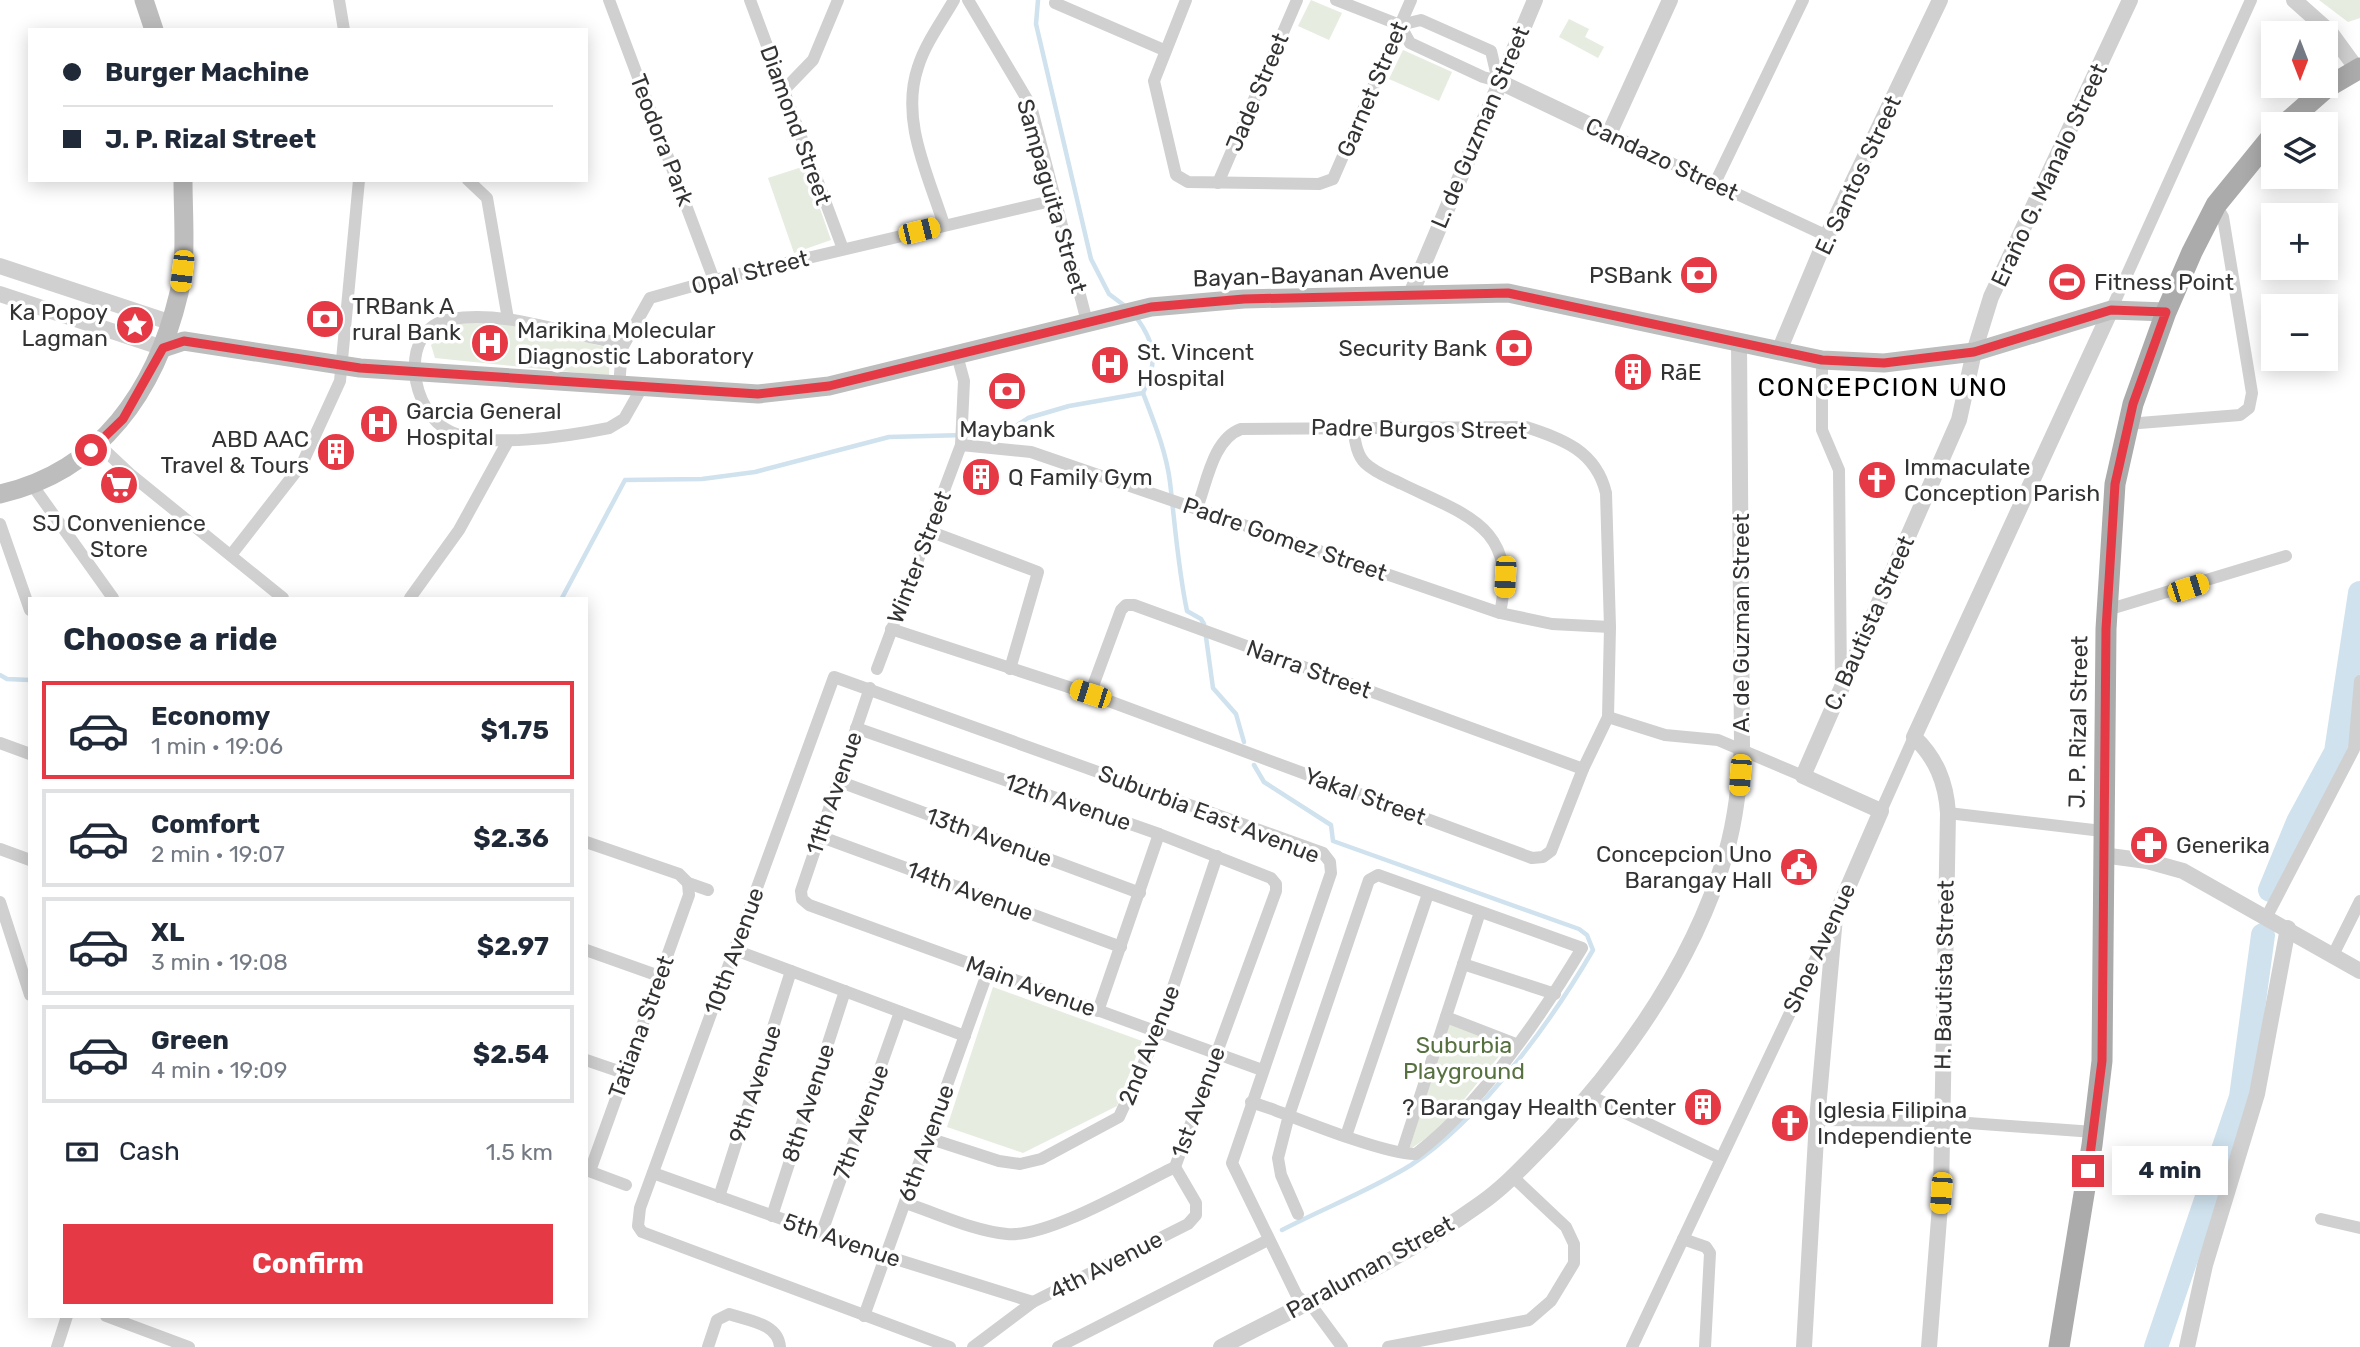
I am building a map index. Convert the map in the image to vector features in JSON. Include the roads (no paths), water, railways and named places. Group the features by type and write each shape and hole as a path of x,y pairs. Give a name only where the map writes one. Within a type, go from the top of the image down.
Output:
{"main road":[{"path":"144,0 153,28"},
{"path":"2299,112 2319,94 2359,69"},
{"name":"J. P. Rizal Street","path":"2059,1347 2094,1132 2102,1061 2102,831 2107,610 2115,484 2127,424 2166,312 2216,205 2261,150"},
{"path":"0,494 33,486 68,467 98,444 123,419 163,348 179,292 182,271 183,182"},
{"name":"Bayan-Bayanan Avenue","path":"163,348 184,341 344,367 727,394 780,393 829,386 1123,312 1244,299 1508,293 1822,360 1884,363 1974,352 2111,310 2166,312"},
{"path":"169,322 184,341"}],"street":[{"path":"339,0 344,28"},
{"name":"Teodora Park","path":"609,0 714,280"},
{"name":"Diamond Street","path":"750,0 843,249"},
{"path":"783,92 813,60 838,0"},
{"path":"944,225 912,122 911,97 918,66 954,0"},
{"name":"Sampaguita Street","path":"968,0 1031,106 1087,322"},
{"path":"1186,0 1156,71 1155,91 1171,166 1176,175 1188,182 1218,183"},
{"name":"Jade Street","path":"1218,183 1297,0"},
{"path":"1336,0 1400,25 1421,20 1491,51 1498,81 1483,78 1410,43 1400,25"},
{"name":"Garnet Street","path":"1218,183 1319,184 1334,178 1410,0"},
{"name":"L. de Guzman Street","path":"1411,294 1498,81 1535,0"},
{"path":"1609,134 1671,0"},
{"path":"1715,183 1803,0"},
{"name":"E. Santos Street","path":"1779,351 1827,236 1940,0"},
{"name":"Eraño G. Manalo Street","path":"1974,352 1992,297 2130,0"},
{"path":"1914,737 2251,0"},
{"path":"2294,0 2330,32 2359,69"},
{"path":"1055,3 1164,50"},
{"name":"Candazo Street","path":"1498,81 1827,236"},
{"path":"231,555 302,464 344,367 359,182"},
{"path":"470,182 487,198 508,320"},
{"name":"Opal Street","path":"619,387 622,348 650,298 714,280 1055,200"},
{"path":"2127,424 2240,415 2249,408 2252,393 2223,217 2216,205"},
{"path":"0,266 169,322"},
{"path":"0,294 163,348"},
{"path":"622,348 609,341 508,320 448,319 428,332 419,346 414,372 418,394 435,421 452,433 508,441 609,428 624,419 641,389"},
{"name":"A. de Guzman Street","path":"1514,1178 1590,1096 1674,975 1702,918 1732,828 1742,748 1739,343"},
{"name":"C. Bautista Street","path":"1803,776 1959,420 1974,352"},
{"path":"957,355 964,381 962,438"},
{"path":"1822,360 1822,430 1839,470 1841,685"},
{"name":"Padre Burgos Street","path":"1197,508 1221,444 1229,433 1241,429 1526,427 1565,439 1586,454 1602,477 1606,493 1608,717"},
{"path":"1353,428 1355,444 1364,462 1381,474 1466,515 1488,532 1501,555 1505,577 1500,613"},
{"name":"Padre Gomez Street","path":"962,438 1031,452 1500,613 1552,624 1609,627"},
{"name":"Winter Street","path":"877,669 962,438"},
{"path":"411,597 459,530 508,441"},
{"path":"98,444 130,474 282,597"},
{"path":"33,486 112,597"},
{"path":"0,524 28,604"},
{"path":"929,531 1038,572 1010,669"},
{"path":"2107,610 2286,556"},
{"name":"Narra Street","path":"1090,694 1121,610 1126,605 1134,605 1583,769"},
{"name":"Yakal Street","path":"891,629 1090,694 1532,858 1543,857 1551,851 1583,769 1608,717"},
{"name":"Suburbia East Avenue","path":"834,677 1323,853 1330,862 1331,873 1232,1163 1297,1296 1306,1304"},
{"name":"10th Avenue","path":"834,677 640,1208 638,1226 642,1232 864,1315"},
{"path":"2267,916 2354,749 2360,681"},
{"name":"11th Avenue","path":"802,900 801,891 870,688"},
{"path":"1608,717 1665,735 1718,740 1742,748 1881,811"},
{"name":"12th Avenue","path":"856,728 1159,834 1271,878 1276,884"},
{"name":"Shoe Avenue","path":"1632,1347 1835,917 1914,737"},
{"name":"H. Bautista Street","path":"1914,737 1934,760 1943,780 1948,813 1941,1193 1929,1347"},
{"path":"0,744 28,753"},
{"name":"13th Avenue","path":"838,781 1140,893"},
{"path":"1948,813 2102,831"},
{"path":"1098,1011 1159,834"},
{"name":"14th Avenue","path":"819,835 1121,947"},
{"path":"588,843 679,874 688,883 708,890"},
{"path":"0,849 28,859"},
{"path":"2102,855 2172,866 2267,916 2360,971"},
{"name":"2nd Avenue","path":"928,1138 1010,1163 1041,1159 1119,1117 1158,1032 1217,856"},
{"path":"1251,1102 1289,1115 1346,1136 1416,1154 1456,1119 1555,994 1582,948 1378,875 1368,880 1289,1115 1278,1168 1298,1214"},
{"name":"Tatiana Street","path":"588,1170 689,895 688,883"},
{"name":"1st Avenue","path":"905,1203 994,1231 1020,1234 1055,1224 1175,1167 1276,891 1276,884"},
{"path":"1346,1136 1428,894"},
{"name":"Main Avenue","path":"802,900 809,905 1262,1070"},
{"path":"2333,955 2360,901"},
{"path":"0,902 28,989"},
{"path":"1402,1152 1480,912"},
{"path":"1804,1347 1817,1120 1835,917"},
{"path":"2187,1347 2205,1265 2257,1094 2288,928"},
{"path":"735,950 965,1036"},
{"path":"588,951 659,976"},
{"path":"1463,964 1555,994"},
{"name":"9th Avenue","path":"719,1197 791,971"},
{"name":"6th Avenue","path":"864,1315 988,971"},
{"name":"8th Avenue","path":"772,1216 845,991"},
{"name":"7th Avenue","path":"822,1232 900,1012"},
{"path":"1446,1017 1516,1044"},
{"path":"588,1061 624,1073"},
{"path":"1590,1096 1720,1158"},
{"path":"1817,1120 1941,1121 2094,1132"},
{"name":"4th Avenue","path":"973,1347 1032,1302 1188,1224 1196,1215 1196,1203 1175,1167"},
{"path":"588,1170 626,1185"},
{"name":"5th Avenue","path":"653,1173 886,1256 1032,1302"},
{"path":"1388,1347 1514,1324 1538,1316 1552,1301 1574,1263 1574,1244 1566,1227 1514,1178"},
{"name":"Paraluman Street","path":"1221,1347 1306,1304 1455,1221 1514,1178"},
{"path":"2321,1219 2360,1228"},
{"path":"1683,1239 1706,1247 1710,1253 1705,1347"},
{"path":"1058,1347 1268,1240"},
{"path":"1306,1304 1342,1347"},
{"path":"708,1347 718,1320 729,1314 772,1328 779,1336 780,1347"},
{"path":"864,1315 950,1347"},
{"path":"57,1347 66,1318"},
{"path":"111,1318 184,1346"}],"waterway":[{"path":"1038,0 1036,24 1091,259 1109,294 1125,306"},
{"path":"563,597 625,480 702,479 755,472 889,437 1004,434 1028,418 1069,406 1143,393 1151,372 1153,354 1148,336 1136,317"},
{"path":"1143,393 1168,470 1187,611 1201,619 1204,624"},
{"path":"2270,890 2298,822 2336,752 2360,593"},
{"path":"1206,637 1213,688 1236,714 1244,742"},
{"path":"0,675 7,679 28,680"},
{"path":"1254,765 1264,782 1331,825 1333,841 1579,929 1587,935 1593,950 1557,1007 1512,1067 1488,1096 1437,1146 1396,1174 1282,1230"},
{"path":"2156,1347 2241,1097 2263,935"}],"place":[{"name":"PSBank","path":"1699,275"},
{"name":"Fitness Point","path":"2067,282"},
{"name":"TRBank A rural Bank","path":"325,319"},
{"name":"Ka Popoy Lagman","path":"135,325"},
{"name":"Marikina Molecular Diagnostic Laboratory","path":"490,343"},
{"name":"Security Bank","path":"1514,348"},
{"name":"St. Vincent Hospital","path":"1110,365"},
{"name":"RāE","path":"1633,372"},
{"name":"Maybank","path":"1007,391"},
{"name":"Garcia General Hospital","path":"379,424"},
{"name":"ABD AAC Travel & Tours","path":"336,452"},
{"name":"Q Family Gym","path":"981,477"},
{"name":"Immaculate Conception Parish","path":"1877,480"},
{"name":"SJ Convenience Store","path":"119,485"},
{"name":"Generika","path":"2149,845"},
{"name":"Concepcion Uno Barangay Hall","path":"1799,867"},
{"name":"? Barangay Health Center","path":"1703,1107"},
{"name":"Iglesia Filipina Independiente","path":"1790,1123"}],"district":[{"name":"CONCEPCION UNO","path":"1883,387"}],"park label":[{"name":"Suburbia Playground","path":"1464,1058"}]}
